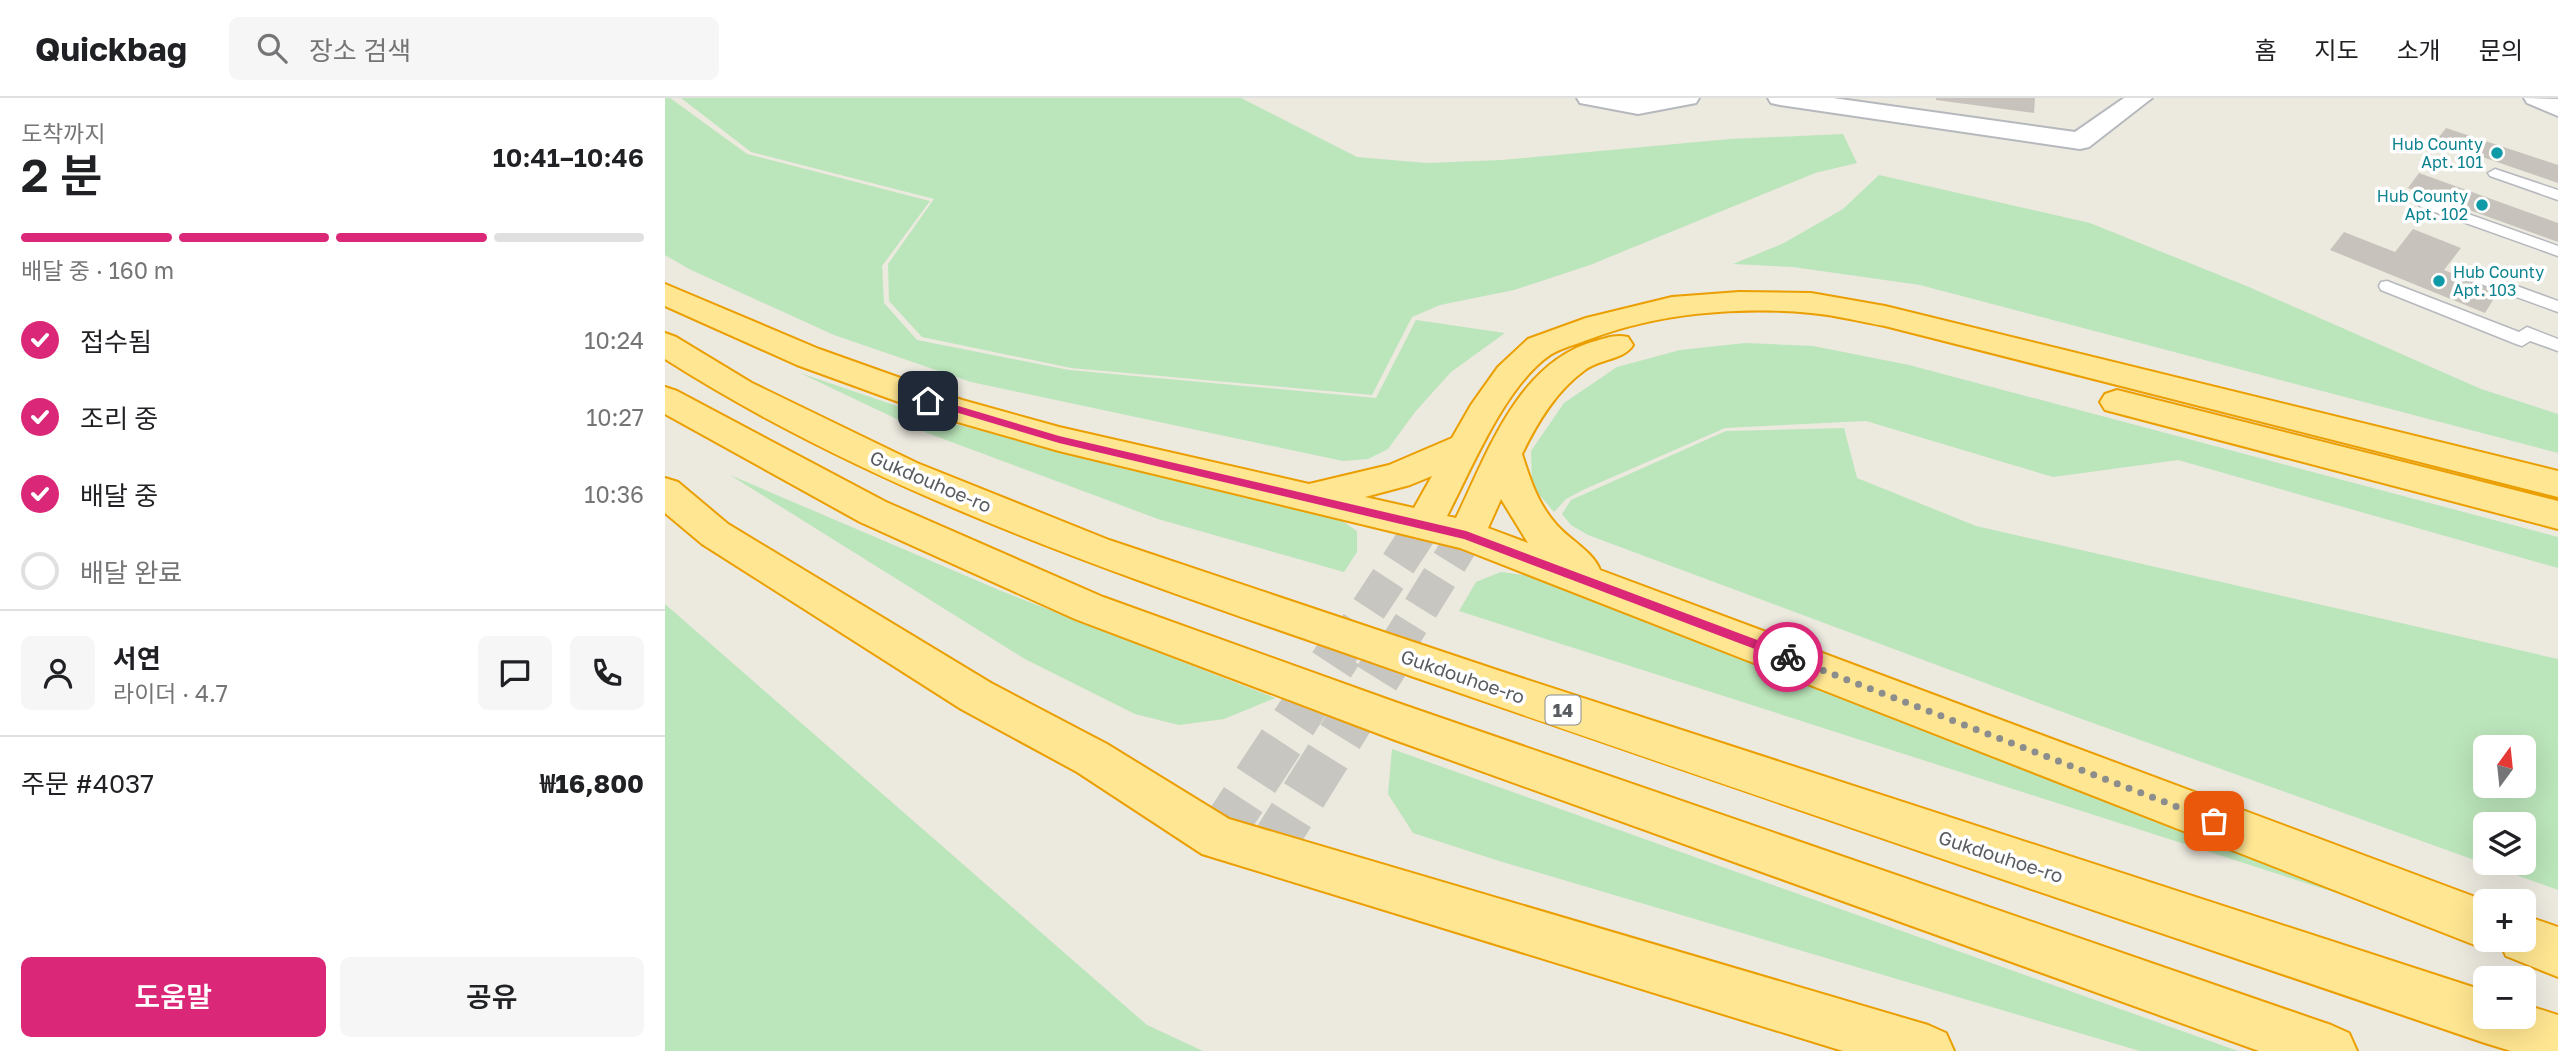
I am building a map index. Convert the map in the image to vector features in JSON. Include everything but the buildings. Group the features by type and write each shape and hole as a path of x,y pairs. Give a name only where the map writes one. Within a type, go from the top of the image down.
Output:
{"highway":[{"path":"665,294 808,357 952,409 1059,439 1466,535 2473,920"},
{"path":"1423,526 1483,413 1510,375 1539,347 1597,325 1672,307 1739,303 1811,303 1885,316 2558,484"},
{"path":"1466,535 1519,424 1548,385 1573,362 1616,345 1682,327 1754,324 1801,326 1893,344 2558,515"},
{"name":"Gukdouhoe-ro","path":"665,344 740,391 904,472 1096,550 1500,689 2473,1013"},
{"path":"665,399 873,512 1089,608 1395,721 2332,1051"},
{"path":"1304,498 1376,483 1465,447"},
{"path":"1505,455 1517,495 1540,531 1579,568 1619,592"},
{"path":"665,492 715,534 976,695 1092,758 1219,838 1928,1051"},
{"path":"2536,944 2558,952"},
{"name":"Gukdouhoe-ro","path":"2522,1029 2558,1041"}],"street":[{"path":"1589,98 1638,106 1687,98"},
{"path":"1780,98 2080,141 2140,98"},
{"path":"2536,98 2558,108"}],"lane":[{"path":"2495,173 2558,195"},
{"path":"2426,204 2558,250"},
{"path":"2473,275 2558,307"},
{"path":"2387,286 2522,340 2527,333 2558,345"}],"green space":[{"path":"665,98 670,98 747,154 930,201 882,266 884,303 917,340 1069,370 1376,398 1416,320 1505,333 1451,372 1415,412 1388,449 1368,459 1343,461 971,382 834,335 689,269 665,255"},
{"path":"681,98 1241,98 1357,157 1426,163 1502,160 1730,139 1843,134 1857,163 1815,173 1590,265 1514,290 1440,305 1412,317 1372,395 1071,368 922,337 889,301 888,264 934,199 751,152"},
{"path":"1879,175 2090,223 2249,287 2481,389 2558,414 2558,453 1920,285 1793,267 1733,264 1784,243 1843,209"},
{"path":"1745,343 1813,346 1909,365 2558,537 2558,568 2178,460 2053,477 1866,421 1725,428 1585,489 1566,499 1554,512 1532,486 1531,451 1564,403 1617,367 1680,350"},
{"path":"800,373 938,420 1341,520 1357,531 1357,552 1344,572 1158,519 922,431"},
{"path":"1844,428 1857,478 1976,526 2558,659 2558,890 2516,875 2536,875 2536,812 2473,812 2473,859 2068,714 1588,535 1571,525 1562,514 1571,500 1726,431"},
{"path":"730,475 999,590 1275,698 1224,719 1179,725 1135,714 1025,659"},
{"path":"1501,572 1531,576 2424,921 1459,611 1476,582"},
{"path":"665,604 1147,1025 1203,1051 665,1051"},
{"path":"1392,749 2238,1051 2140,1051 1413,833 1388,794"}],"tunnel":[{"path":"1339,654 1423,526"},
{"path":"1392,654 1466,535"},
{"path":"1218,838 1340,652"},
{"path":"1267,854 1393,652"}],"way so far":[{"path":"1788,657 2214,821"}],"place":[{"name":"Hub County Apt. 101","path":"2497,153"},
{"name":"Hub County Apt. 102","path":"2482,205"},
{"name":"Hub County Apt. 103","path":"2439,281"}],"route":[{"path":"928,401 1059,439 1466,535 1788,657"}]}
